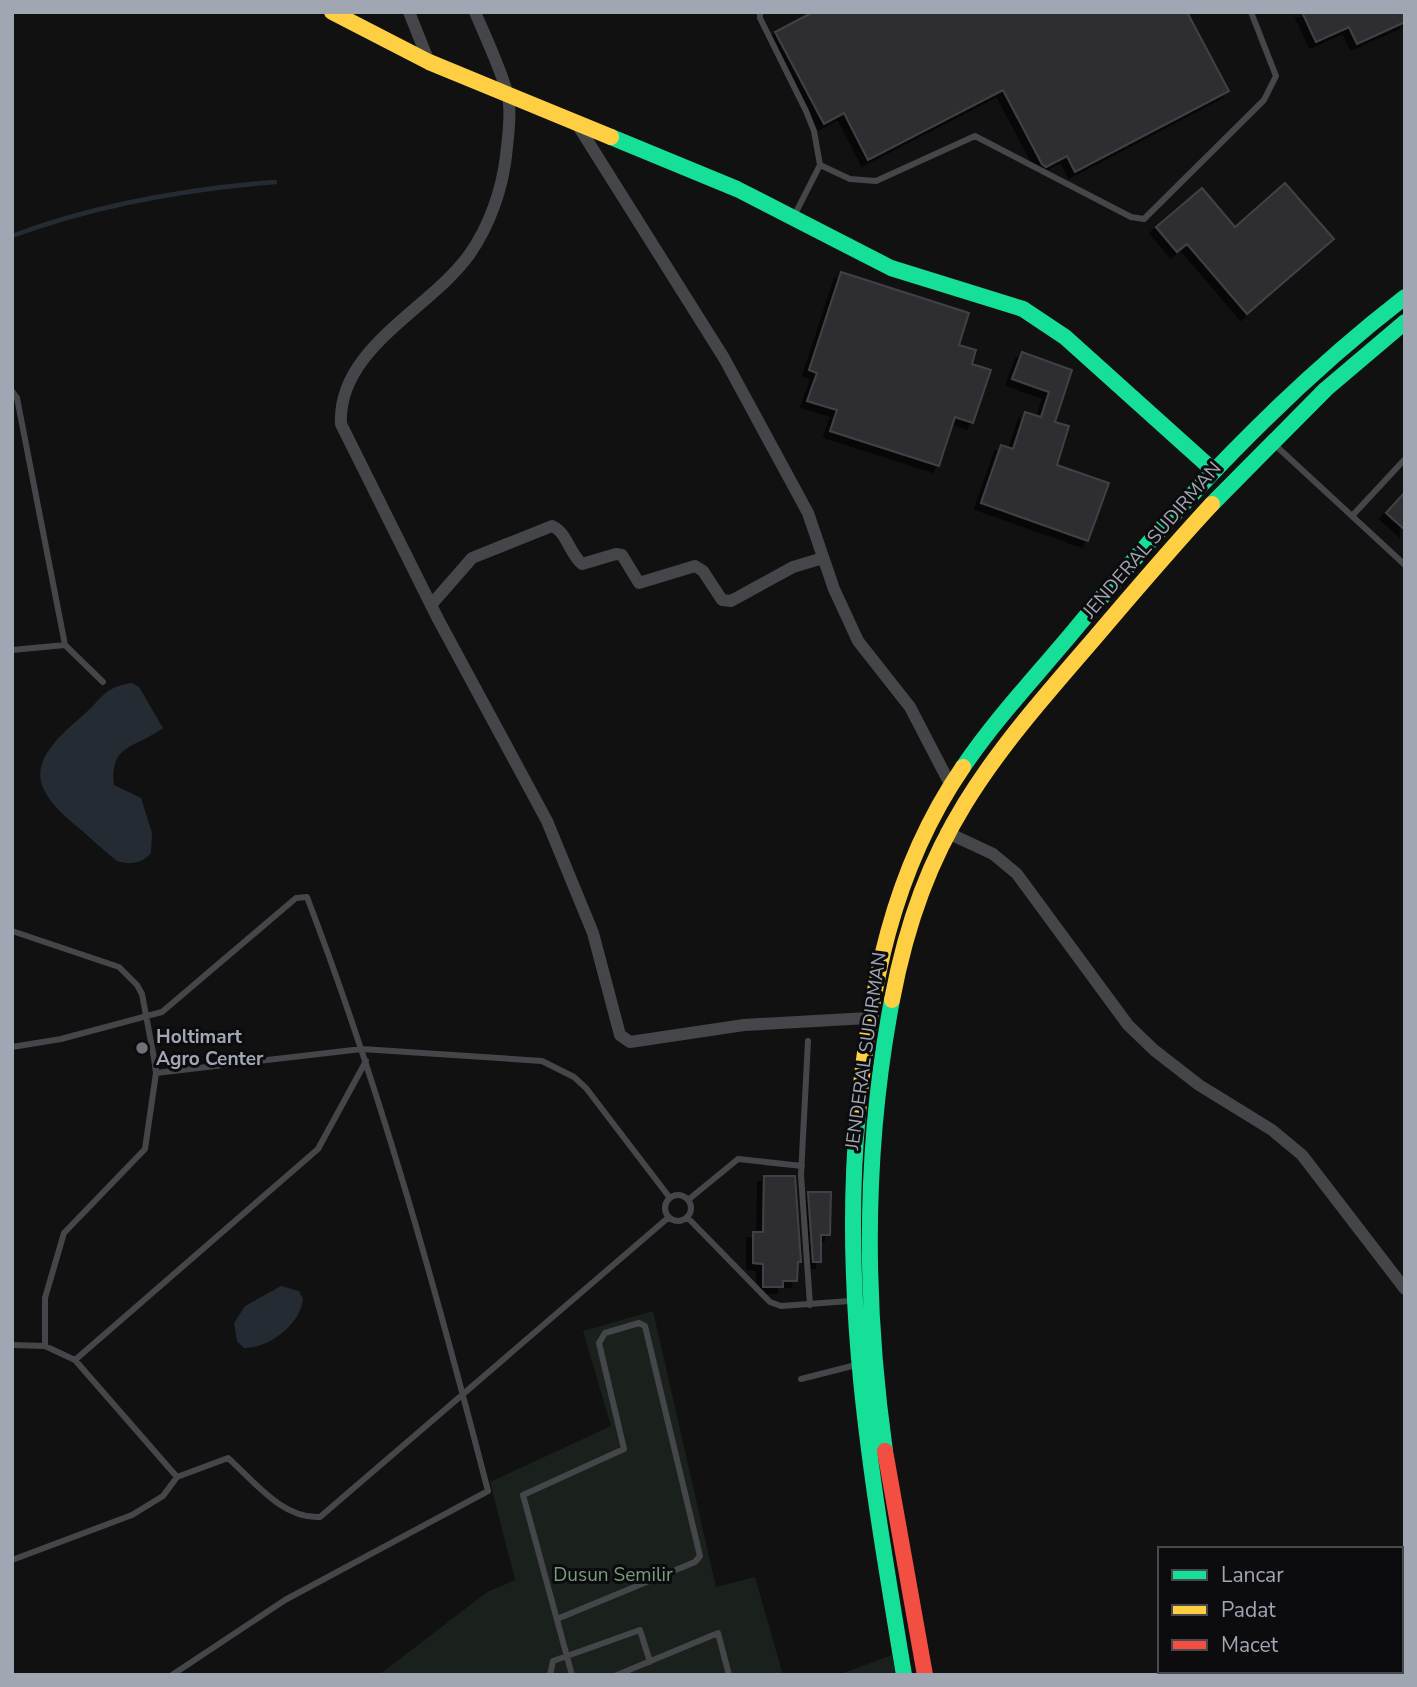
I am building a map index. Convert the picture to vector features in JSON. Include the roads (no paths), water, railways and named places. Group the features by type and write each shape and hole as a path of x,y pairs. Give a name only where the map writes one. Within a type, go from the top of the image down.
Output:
{"main road":[{"path":"332,12 429,62 737,189 891,268 1023,309 1082,352 1214,471"},
{"path":"904,1675 858,1365 853,1301 854,1165 868,1018 880,947 899,886 950,785 1121,574 1214,471 1340,349 1405,297"},
{"name":"JENDERAL SUDIRMAN","path":"925,1675 882,1429 871,1299 872,1165 889,1010 900,952 917,895 946,832 976,783 1208,505 1270,440 1353,364 1405,322"},
{"path":"853,1301 871,1299"}],"street":[{"path":"409,12 429,62"},
{"path":"475,12 508,94 505,167 484,232 452,275 359,362 342,398 341,424 431,605 548,821 593,933 618,1031 624,1039 630,1042 744,1025 868,1018"},
{"path":"577,124 724,358 807,513 858,641 910,707 950,785"},
{"path":"431,605 472,558 552,526 561,531 574,558 582,564 616,554 622,555 639,583 695,566 703,571 722,600 731,601 793,567 823,558"},
{"path":"946,832 993,854 1017,874 1128,1025 1154,1050 1199,1085 1272,1130 1302,1155 1405,1289"}],"lane":[{"path":"761,12 760,18 814,131 820,165 793,218"},
{"path":"820,165 850,178 876,181 975,136 1131,217 1144,219 1264,100 1273,86 1276,76 1251,12"},
{"path":"12,391 17,398 65,645 103,682"},
{"path":"1270,440 1405,565"},
{"path":"1352,516 1405,459"},
{"path":"12,650 65,645"},
{"path":"12,1046 61,1039 162,1012 296,898 304,896 366,1061 436,1289 460,1396 488,1491 285,1600 172,1675"},
{"path":"12,931 119,967 137,985 148,1017 156,1073 145,1149 77,1215 58,1247 44,1308 45,1346"},
{"path":"808,1041 802,1166 810,1305"},
{"path":"156,1073 362,1049 542,1061 558,1067 586,1088 670,1198"},
{"path":"75,1360 318,1149 366,1061"},
{"path":"688,1200 738,1159 802,1166"},
{"path":"681,1195 688,1200 691,1211 687,1217 676,1220 669,1217 666,1209 670,1198 681,1195"},
{"path":"12,1560 132,1515 163,1496 177,1477 228,1458 286,1510 309,1517 320,1517 669,1217"},
{"path":"687,1217 764,1299 781,1306 853,1301"},
{"path":"557,1619 695,1562 700,1556 645,1326 639,1323 605,1333 599,1343 624,1449 523,1495 572,1675"},
{"path":"12,1345 45,1346 75,1360 177,1477"},
{"path":"801,1379 858,1365"},
{"path":"550,1675 553,1661 640,1630 650,1662"},
{"path":"617,1675 718,1633 729,1675"}],"waterway":[{"path":"12,236 76,215 141,200 275,182"}],"place":[{"name":"Holtimart Agro Center","path":"142,1048"}],"park label":[{"name":"Dusun Semilir","path":"613,1575"}]}
